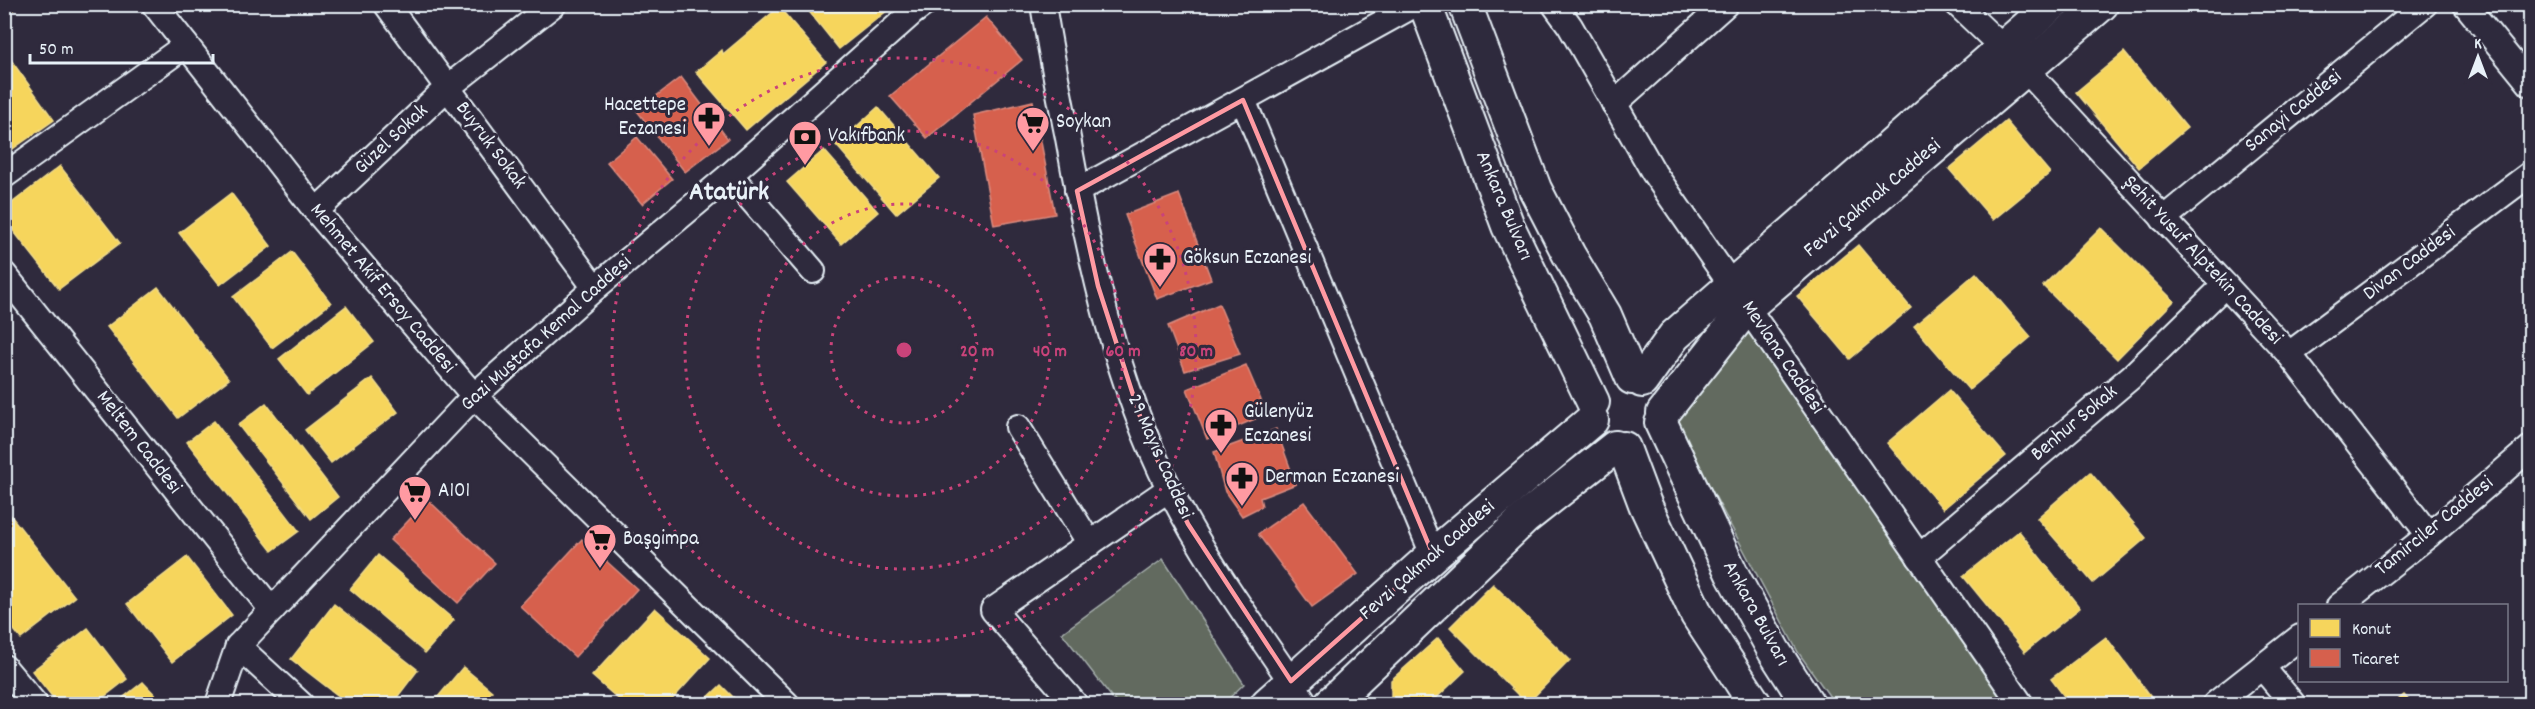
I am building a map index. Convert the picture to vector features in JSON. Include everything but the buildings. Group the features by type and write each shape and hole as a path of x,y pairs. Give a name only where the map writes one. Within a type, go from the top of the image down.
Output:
{"main road":[{"name":"Ankara Bulvarı","path":"1425,4 1508,226 1593,411"},
{"name":"Ankara Bulvarı","path":"1465,4 1535,189 1583,280 1605,315 1637,379"},
{"name":"Fevzi Çakmak Caddesi","path":"2015,59 2053,4"},
{"name":"Fevzi Çakmak Caddesi","path":"1637,379 1674,336 1740,296 2015,59 2102,4"},
{"name":"Fevzi Çakmak Caddesi","path":"1662,418 1740,296"},
{"path":"1637,379 1657,394 1662,418 1650,440 1642,445 1620,448 1600,437 1593,411 1603,387 1612,381 1637,379"},
{"name":"Fevzi Çakmak Caddesi","path":"1267,705 1299,693 1433,555 1593,411"},
{"name":"Ankara Bulvarı","path":"1662,418 1732,574 1774,651 1808,705"},
{"path":"1620,448 1697,615 1755,705"},
{"name":"Fevzi Çakmak Caddesi","path":"1329,705 1525,518 1620,448"}],"street":[{"name":"Mehmet Akif Ersoy Caddesi","path":"154,4 316,212 474,396 787,705"},
{"name":"Buyruk Sokak","path":"386,4 596,288"},
{"name":"Güzel Sokak","path":"316,212 447,88 554,4"},
{"name":"29 Mayıs Caddesi","path":"1043,4 1077,191 1098,286 1147,438 1169,489 1209,559 1299,693"},
{"path":"1077,191 1416,4"},
{"name":"Mevlana Caddesi","path":"1554,4 1570,26 1654,173 2021,705"},
{"path":"1614,104 1726,4"},
{"name":"Şehit Yusuf Alptekin Caddesi","path":"1957,4 2015,59 2289,354 2428,535"},
{"name":"Sanayi Caddesi","path":"2163,219 2425,4"},
{"path":"2465,4 2530,84"},
{"name":"Gazi Mustafa Kemal Caddesi","path":"218,705 238,646 474,396 596,288 730,176 914,7"},
{"path":"4,176 186,45"},
{"path":"1243,100 1433,555"},
{"name":"Divan Caddesi","path":"2289,354 2530,174"},
{"path":"730,176 813,271"},
{"name":"Meltem Caddesi","path":"4,274 272,610"},
{"name":"Benhur Sokak","path":"1919,557 2131,377 2225,285"},
{"path":"1018,427 1090,544"},
{"name":"Tamirciler Caddesi","path":"2342,604 2428,535 2530,448"},
{"path":"1075,705 993,610 1169,489"},
{"path":"2215,705 2298,639"},
{"path":"238,646 301,705"},
{"path":"4,667 34,705"},
{"path":"2262,667 2293,705"}],"highlighted area":[{"path":"1243,100 1433,555 1291,681 1188,524 1147,438 1098,286 1077,191"}],"green space":[{"path":"1746,324 2009,704 1835,704 1798,652 1674,419"},
{"path":"1163,559 1244,684 1223,704 1117,704 1062,633"}],"place":[{"name":"Hacettepe Eczanesi","path":"709,147"},
{"name":"Soykan","path":"1033,152"},
{"name":"Vakıfbank","path":"805,166"},
{"name":"Göksun Eczanesi","path":"1160,288"},
{"name":"Gülenyüz Eczanesi","path":"1221,454"},
{"name":"Derman Eczanesi","path":"1242,507"},
{"name":"A101","path":"415,521"},
{"name":"Başgimpa","path":"600,569"}],"district":[{"name":"Atatürk","path":"729,193"}]}
